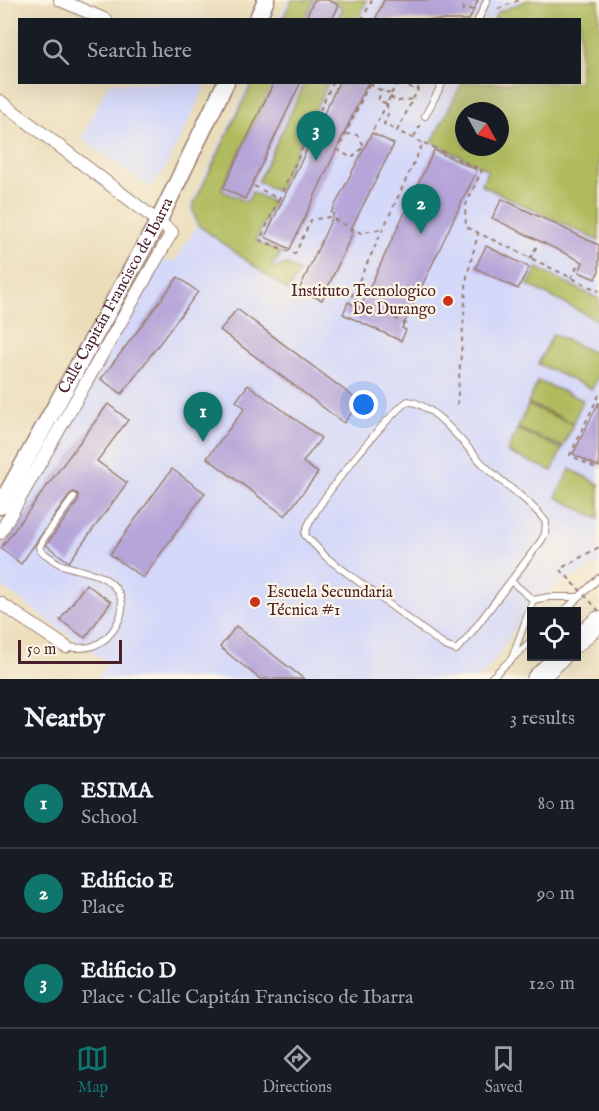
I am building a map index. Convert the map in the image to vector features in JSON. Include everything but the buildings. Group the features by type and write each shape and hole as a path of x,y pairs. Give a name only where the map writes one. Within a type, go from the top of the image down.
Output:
{"main road":[{"path":"581,637 599,621"},
{"path":"537,679 557,661"}],"street":[{"path":"60,0 101,18"},
{"path":"258,18 266,0"},
{"name":"Calle Capitán Francisco de Ibarra","path":"0,506 159,220 225,84"},
{"path":"0,101 172,232 0,533"},
{"path":"0,603 66,646"}],"lane":[{"path":"478,16 487,0"},
{"path":"425,116 442,84"},
{"path":"408,401 413,402 458,435 480,462 533,507 546,522 545,534 511,581 466,640 456,650 451,650 327,558 305,535 306,529 320,505 388,419 402,405 408,401"},
{"path":"66,646 84,648 104,640 113,630 121,610 118,593 106,580 94,573 60,564 41,551 39,547 74,497"},
{"path":"568,607 599,578"},
{"path":"511,581 533,600"},
{"path":"533,600 549,597 578,597"},
{"path":"512,658 533,600"},
{"path":"490,679 527,644"}],"path":[{"path":"363,18 372,0"},
{"path":"498,9 519,0"},
{"path":"462,11 464,7 478,16"},
{"path":"332,84 260,240 295,254 311,220 329,217 361,233 384,228"},
{"path":"346,134 357,135 364,146 352,159 338,150 370,84"},
{"path":"371,84 398,101 413,99"},
{"path":"373,130 398,84"},
{"path":"403,84 417,91"},
{"path":"397,131 420,84"},
{"path":"382,90 378,100 387,104"},
{"path":"384,124 388,114 387,104"},
{"path":"414,138 425,116"},
{"path":"378,121 482,170 465,207 466,227 599,291"},
{"path":"407,324 351,298 423,143"},
{"path":"254,186 279,199"},
{"path":"457,405 467,276 478,234"},
{"path":"530,259 538,244"},
{"path":"571,278 579,263"},
{"path":"599,395 570,455 599,470"},
{"path":"599,547 560,569 599,611"}],"shaded area":[{"path":"288,0 599,0 599,565 553,587 532,607 527,607 527,611 492,664 478,679 96,679 108,663 0,586 0,551 161,259 174,262 196,227 189,208 249,84 581,84 581,18 279,18"},
{"path":"108,84 206,85 166,167 149,188 82,138"}],"green space":[{"path":"292,0 314,0 305,18 283,18"},
{"path":"328,0 367,0 359,18 338,18 343,8"},
{"path":"528,0 599,0 599,241 481,185 488,170 460,156 509,156 509,102 455,102 455,154 432,142 461,84 581,84 581,18 495,18 498,12"},
{"path":"252,84 274,84 221,190 247,202 252,192 273,202 256,241 281,253 272,266 274,268 286,264 299,272 288,291 198,225 192,208"},
{"path":"304,84 328,84 277,191 258,182"},
{"path":"537,268 599,299 599,321 528,285"},
{"path":"553,334 599,355 599,374 592,389 538,364"},
{"path":"538,381 583,400 573,423 528,403"},
{"path":"528,405 573,424 563,447 518,428"},
{"path":"517,429 562,449 552,471 507,452"},
{"path":"570,469 599,484 599,519 556,497"}],"place":[{"name":"Edificio D","path":"316,161"},
{"name":"Edificio E","path":"421,234"},
{"name":"Instituto Tecnologico De Durango","path":"448,301"},
{"name":"ESIMA","path":"203,442"},
{"name":"Escuela Secundaria Técnica #1","path":"255,602"}]}
